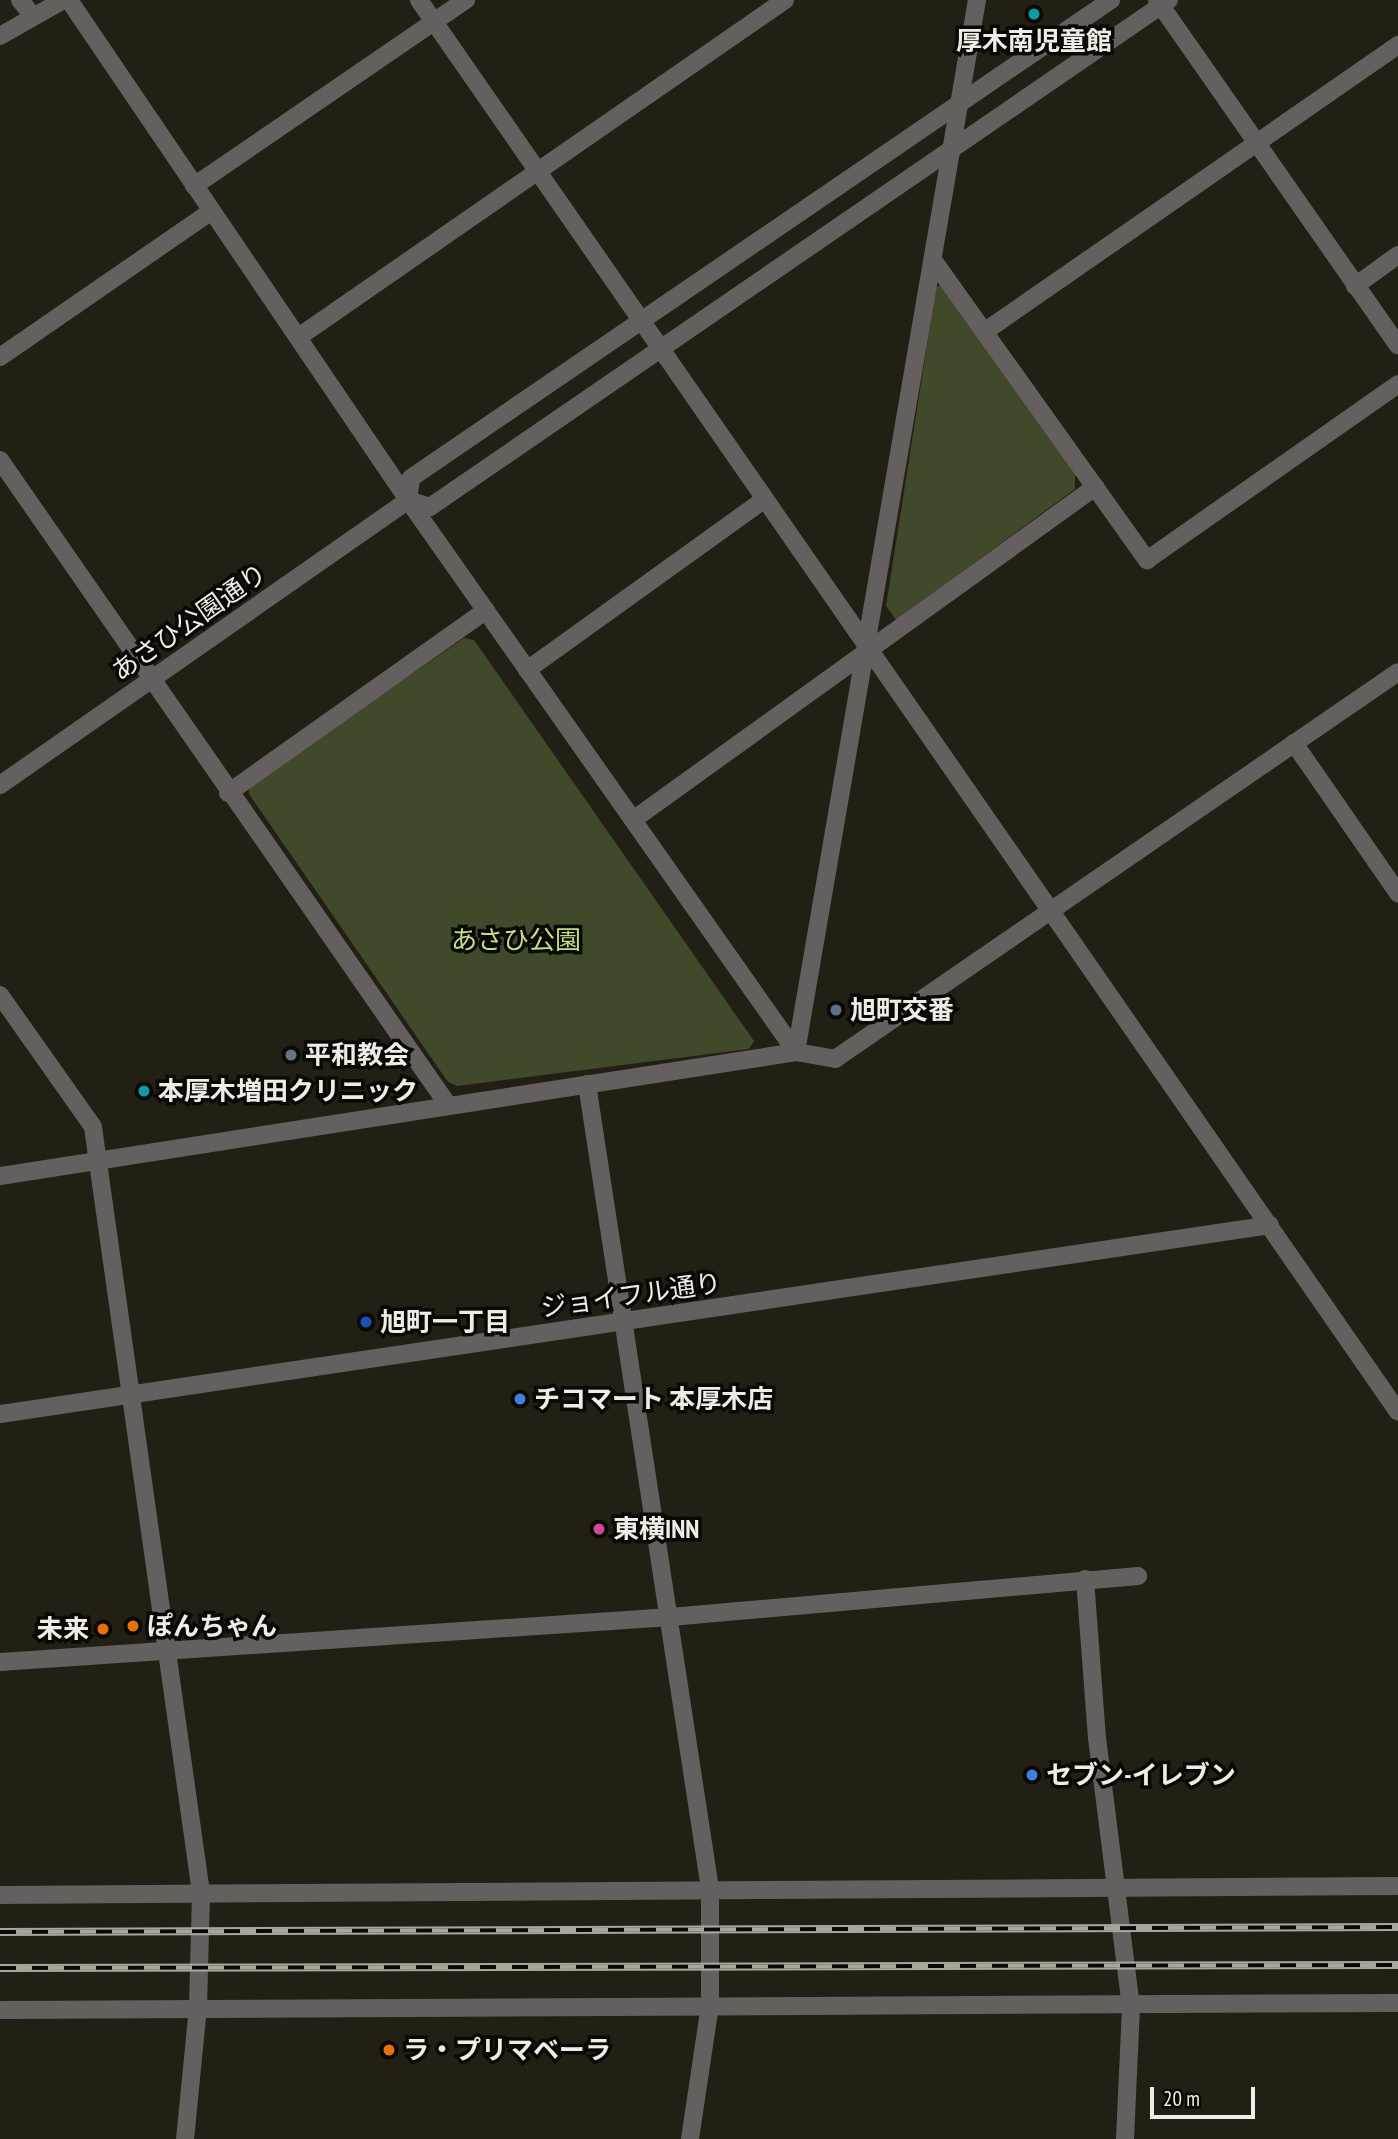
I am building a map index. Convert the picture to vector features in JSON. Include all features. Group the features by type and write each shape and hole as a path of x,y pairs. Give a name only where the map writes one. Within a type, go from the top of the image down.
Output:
{"street":[{"path":"20,0 33,16"},
{"path":"0,36 63,0"},
{"path":"69,0 194,186 300,336 408,500 796,1052"},
{"path":"419,0 868,652 1050,909 1398,1412"},
{"path":"194,186 467,0"},
{"path":"300,336 785,0"},
{"path":"796,1052 868,652 977,0"},
{"path":"408,500 411,478 1111,0"},
{"path":"408,500 429,507 952,152 1162,2 1398,345"},
{"path":"984,332 1398,46"},
{"path":"0,357 212,211"},
{"path":"1355,286 1398,256"},
{"path":"933,260 1147,560 1398,384"},
{"path":"0,460 448,1105"},
{"path":"634,820 1095,487"},
{"path":"527,670 765,499"},
{"name":"あさひ公園通り","path":"0,785 408,500"},
{"path":"229,793 486,610"},
{"path":"0,1176 796,1052 835,1059 1398,672"},
{"path":"1294,743 1398,893"},
{"path":"0,995 93,1127 201,1893 198,2007 185,2139"},
{"path":"587,1084 627,1323 628,1356 710,1889 710,2006 690,2139"},
{"name":"ジョイフル通り","path":"0,1414 627,1323 1270,1225"},
{"path":"0,1662 670,1617 1138,1576"},
{"path":"1085,1579 1114,1888 1130,2007 1125,2139"},
{"path":"0,1895 1398,1886"},
{"path":"0,2010 198,2007 1130,2007 1398,2003"}],"green space":[{"path":"943,282 1075,474 1075,489 896,620 886,606 936,288"},
{"name":"あさひ公園","path":"464,638 474,640 754,1041 749,1049 457,1086 448,1082 249,794 249,787"}],"railway":[{"path":"0,1932 1398,1927"},
{"path":"0,1968 1398,1965"}],"place":[{"name":"厚木南児童館","path":"1034,14"},
{"name":"旭町交番","path":"836,1010"},
{"name":"平和教会","path":"291,1055"},
{"name":"本厚木増田クリニック","path":"144,1091"},
{"name":"旭町一丁目","path":"366,1322"},
{"name":"チコマート 本厚木店","path":"520,1399"},
{"name":"東横INN","path":"599,1529"},
{"name":"ぽんちゃん","path":"133,1626"},
{"name":"未来","path":"103,1629"},
{"name":"セブン-イレブン","path":"1032,1775"},
{"name":"ラ・プリマベーラ","path":"389,2050"}]}
